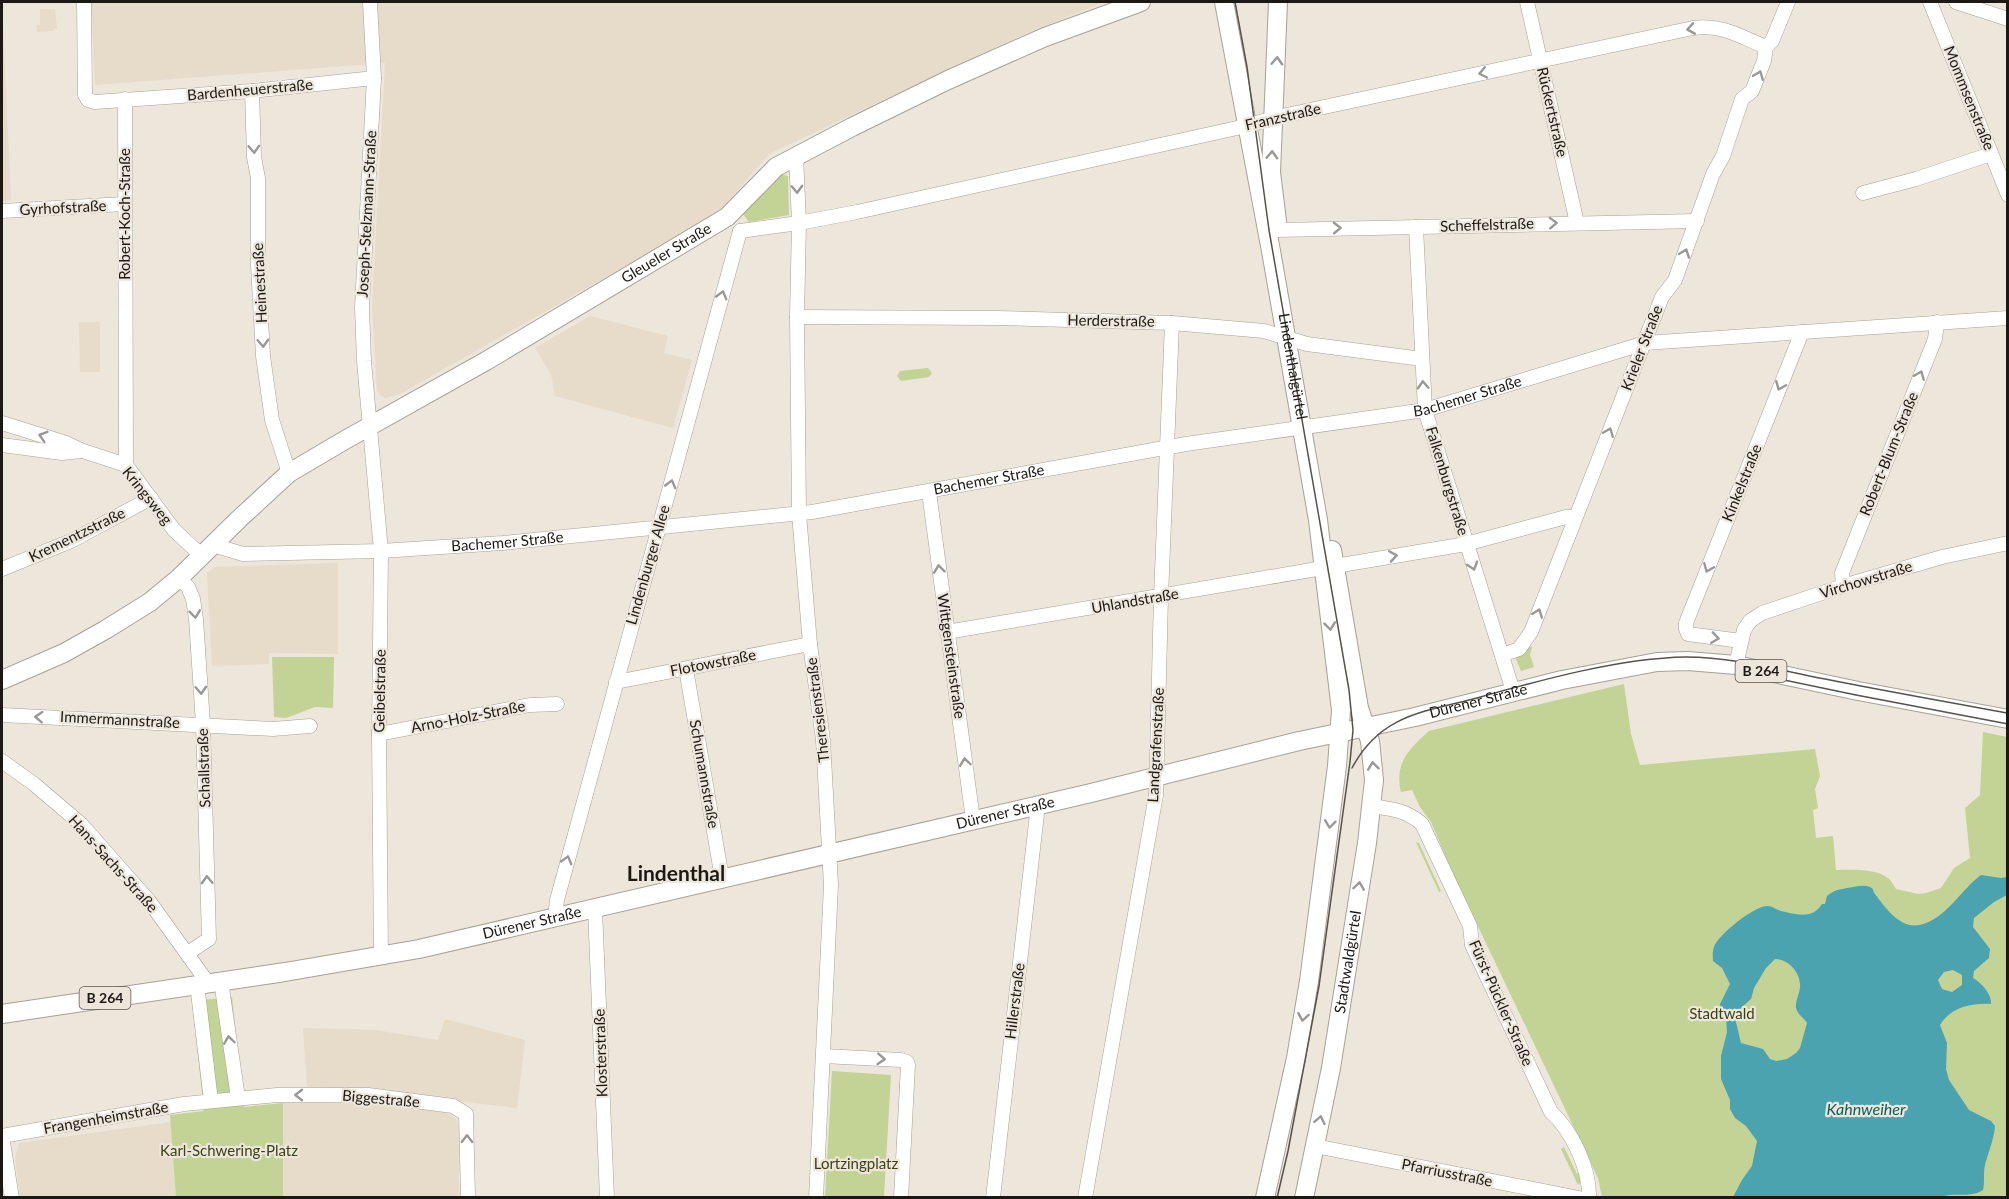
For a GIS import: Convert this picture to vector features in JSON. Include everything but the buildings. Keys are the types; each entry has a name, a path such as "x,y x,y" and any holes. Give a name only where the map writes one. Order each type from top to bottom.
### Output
{"main road":[{"name":"Gleueler Straße","path":"207,550 289,473 492,357 727,217 776,167 796,155 948,80 1046,37 1141,2"},
{"name":"Lindenthalgürtel","path":"1224,2 1291,339 1307,428 1318,520 1365,727"},
{"name":"Lindenthalgürtel","path":"1278,2 1271,172 1291,339"},
{"path":"2,680 64,653 150,602 179,578 207,550"},
{"name":"Lindenthalgürtel","path":"1329,567 1341,702 1341,733"},
{"name":"Dürener Straße","path":"2,1014 419,949 1226,759 1415,717 1513,691 1657,662 1688,661 1736,665 2007,719"},
{"name":"Stadtwaldgürtel","path":"1304,1197 1335,1046 1371,806 1374,774 1370,741 1365,727"},
{"path":"1265,1197 1296,1058 1309,981 1341,733"}],"street":[{"path":"84,2 85,95 88,100 95,102 125,99"},
{"name":"Joseph-Stelzmann-Straße","path":"370,2 374,78 362,307 363,361 370,426"},
{"name":"Rückertstraße","path":"1527,2 1577,223"},
{"name":"Krieler Straße","path":"1502,655 1519,649 1531,632 1662,297 1675,280 1713,174 1723,156 1742,99 1752,91 1764,61 1766,47 1772,41 1788,2"},
{"name":"Mommsenstraße","path":"1930,2 2007,195"},
{"path":"1956,2 2007,20"},
{"name":"Franzstraße","path":"740,231 857,212 1274,119 1709,26 1720,28 1766,47"},
{"name":"Bardenheuerstraße","path":"125,99 252,91 374,78"},
{"name":"Heinestraße","path":"252,91 254,157 258,178 258,265 263,356 272,420 289,473"},
{"name":"Robert-Koch-Straße","path":"125,99 126,465"},
{"path":"1863,193 1916,179 1991,154"},
{"name":"Theresienstraße","path":"796,155 799,223 797,317 799,514 810,644 823,740 831,885 816,1197"},
{"name":"Gyrhofstraße","path":"2,211 124,204"},
{"path":"727,217 740,231"},
{"name":"Scheffelstraße","path":"1278,230 1696,221"},
{"name":"Falkenburgstraße","path":"1416,227 1425,410 1513,691"},
{"name":"Lindenburger Allee","path":"559,917 557,900 740,231"},
{"name":"Herderstraße","path":"797,317 998,318 1172,323 1264,331 1291,339 1422,359"},
{"name":"Bachemer Straße","path":"207,550 243,554 381,551 503,543 799,514 1186,444 1425,410 1645,343 1937,321 2007,318"},
{"name":"Robert-Blum-Straße","path":"1843,586 1842,573 1935,339 1937,321"},
{"name":"Landgrafenstraße","path":"1085,1197 1156,795 1172,323"},
{"name":"Kinkelstraße","path":"1741,641 1688,634 1686,623 1802,332"},
{"name":"Kringsweg","path":"2,423 126,465 174,530 207,550"},
{"name":"Geibelstraße","path":"370,426 381,551 381,956"},
{"name":"Kringsweg","path":"2,445 62,453 83,451"},
{"name":"Wittgensteinstraße","path":"929,492 974,820"},
{"name":"Krementzstraße","path":"2,569 71,541 151,498"},
{"name":"Uhlandstraße","path":"947,632 1466,544 1566,517 1575,518"},
{"name":"Virchowstraße","path":"1736,665 1744,630 1750,621 1762,613 1942,557 2007,543"},
{"name":"Schallstraße","path":"179,578 188,587 193,599 196,619 203,724 209,939 188,952"},
{"name":"Flotowstraße","path":"616,682 810,644"},
{"name":"Schumannstraße","path":"686,669 722,878"},
{"name":"Arno-Holz-Straße","path":"380,734 530,705 557,704"},
{"name":"Immermannstraße","path":"2,716 273,729 310,726"},
{"name":"Hans-Sachs-Straße","path":"2,761 34,784 81,824 149,901 209,982"},
{"name":"Hillerstraße","path":"993,1197 1038,805"},
{"name":"Fürst-Pückler-Straße","path":"1371,806 1398,809 1411,815 1422,824 1470,926 1472,945 1507,1020 1551,1112 1563,1123 1587,1173 1589,1197"},
{"name":"Klosterstraße","path":"595,909 607,1197"},
{"path":"209,982 238,1098"},
{"path":"209,982 211,1101"},
{"path":"823,1056 907,1062 901,1197"},
{"name":"Biggestraße","path":"211,1101 277,1095 368,1095 453,1106 466,1114 468,1197"},
{"name":"Frangenheimstraße","path":"2,1136 211,1101"},
{"path":"2,1136 12,1197"},
{"name":"Pfarriusstraße","path":"1315,1146 1579,1197"}],"shaded area":[{"path":"2,2 11,200 2,201"},
{"path":"91,2 1105,2 1039,28 959,64 769,154 717,214 400,394 386,398 381,396 377,390 372,307 385,63 95,85"},
{"path":"40,9 55,9 57,29 37,32 36,25 40,25"},
{"path":"590,316 668,336 664,353 692,360 673,428 555,396 551,374 535,348"},
{"path":"79,322 100,322 100,372 80,372"},
{"path":"338,563 338,654 269,653 269,664 212,666 207,573 215,567"},
{"path":"445,1019 525,1040 517,1108 365,1088 307,1087 303,1028 375,1030 438,1040"},
{"path":"283,1103 370,1103 444,1111 456,1119 459,1126 459,1197 283,1198"},
{"path":"171,1122 176,1197 20,1197 15,1157 19,1143"}],"green space":[{"path":"781,174 788,176 789,215 749,222 743,214"},
{"path":"928,368 932,373 929,377 901,381 897,376 900,371"},
{"path":"1528,646 1532,647 1530,655 1534,667 1521,671 1515,657"},
{"path":"272,657 334,657 333,708 315,707 286,718 274,717"},
{"name":"Stadtwald","path":"1624,684 1631,734 1640,765 1815,749 1820,776 1815,789 1818,808 1813,810 1816,838 1833,836 1836,870 1862,870 1876,873 1889,879 1896,889 1918,894 1941,888 1954,868 1970,858 1965,808 1980,795 1983,732 2007,737 2007,1197 1602,1197 1598,1178 1453,874 1431,822 1420,807 1412,790 1401,792 1399,782 1405,757 1429,731"},
{"path":"1416,842 1419,843 1441,891 1439,892"},
{"name":"Karl-Schwering-Platz","path":"232,997 244,1107 283,1103 283,1197 176,1197 170,1115 204,1111 192,1001"},
{"name":"Lortzingplatz","path":"832,1071 891,1075 884,1197 825,1197"},
{"path":"1564,1147 1577,1174 1581,1168 1582,1180 1578,1185 1561,1149"}],"water":[{"name":"Kahnweiher","path":"1981,875 2007,877 2007,895 1974,918 1973,927 1990,949 1989,958 1974,971 1973,978 1986,990 1991,1004 1962,1007 1950,1014 1940,1025 1947,1043 1946,1069 1949,1080 1969,1110 1991,1121 1995,1126 1984,1168 1983,1190 1978,1193 1937,1198 1733,1197 1752,1166 1757,1141 1746,1126 1735,1118 1721,1079 1721,1056 1727,1032 1726,1017 1720,1004 1730,984 1722,968 1713,961 1713,951 1722,935 1762,907 1770,906 1793,914 1809,914 1825,904 1827,896 1832,892 1861,886 1870,887 1896,918 1910,925 1918,925 1942,914","holes":["1775,959 1788,963 1798,975 1800,987 1796,1008 1807,1023 1800,1048 1796,1053 1787,1059 1776,1061 1770,1059 1763,1049 1741,1043 1735,1018 1741,1008 1751,999 1754,988 1766,968","1953,970 1962,975 1962,985 1952,992 1942,989 1938,980 1944,972"]}],"tram line":[{"path":"1235,2 1247,67 1269,230 1349,690 1353,730 1319,986 1277,1198"},
{"path":"1352,768 1363,750 1376,737 1390,726 1421,712 1581,671 1661,658 1686,657 1738,662 2008,713"},
{"path":"1770,677 2008,724"}],"district":[{"name":"Lindenthal","path":"676,874"}]}
